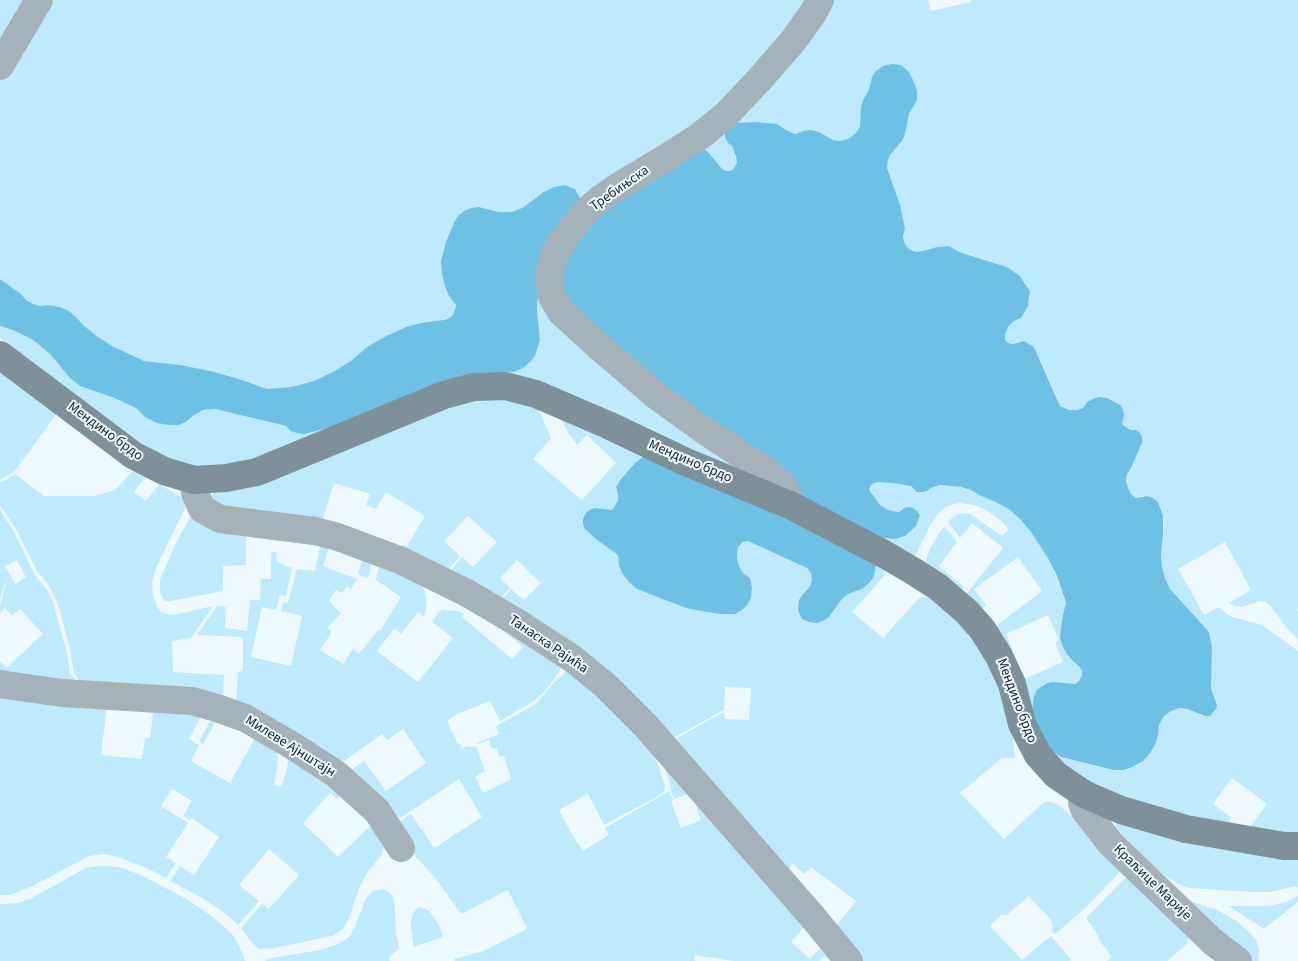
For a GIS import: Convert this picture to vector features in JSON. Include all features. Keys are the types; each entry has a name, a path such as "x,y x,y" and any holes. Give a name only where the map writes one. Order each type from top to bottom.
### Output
{"street":[{"path":"0,66 39,0"},
{"name":"Требињска","path":"792,506 783,486 770,475 658,397 596,345 562,313 552,297 550,276 554,256 568,233 584,214 599,200 619,186 700,136 726,115 793,41 820,0"},
{"name":"Мендино брдо","path":"0,355 133,455 164,471 194,480 226,478 256,472 444,395 474,387 505,386 536,394 686,462 792,506 884,554 938,588 967,612 982,629 1000,656 1012,684 1022,724 1038,755 1056,775 1084,794 1121,810 1186,829 1284,846 1298,846"},
{"name":"Танаска Рајића","path":"194,480 195,494 202,509 220,519 315,531 338,537 402,561 467,593 573,658 606,686 645,725 849,961"},
{"name":"Милеве Ајнштајн","path":"0,684 70,693 192,701 245,718 336,774 376,811 401,848"},
{"name":"Краљице Марије","path":"1084,794 1082,803 1084,809 1110,843 1213,942 1238,961"}],"shaded area":[{"path":"0,0 32,0 0,51"},
{"path":"46,0 813,0 723,110 580,206 578,193 570,186 537,197 522,208 512,212 499,212 479,207 464,211 457,217 453,225 449,296 456,305 453,315 448,319 406,327 386,336 367,347 351,361 314,381 291,387 267,389 239,379 180,365 144,361 128,355 98,337 77,318 60,307 36,305 27,301 21,294 0,279 0,73"},
{"path":"827,0 928,0 931,11 971,2 971,0 1298,0 1298,639 1266,602 1260,601 1242,607 1229,603 1251,590 1225,542 1178,569 1204,615 1219,607 1228,615 1262,625 1298,651 1298,834 1250,827 1267,804 1232,778 1213,804 1231,817 1228,823 1152,808 1096,788 1061,764 1052,751 1061,757 1114,770 1158,735 1159,725 1164,716 1171,711 1180,708 1188,709 1200,715 1210,716 1216,709 1211,688 1212,648 1209,632 1170,589 1165,578 1161,555 1164,524 1160,507 1147,496 1136,498 1128,488 1127,474 1142,443 1131,430 1122,424 1124,416 1087,402 1083,408 1077,410 1070,410 1060,406 1034,347 1019,342 1008,343 1005,340 1008,327 1014,321 1021,318 1028,306 1030,298 1026,283 1007,267 959,252 949,246 918,252 908,248 904,242 905,229 887,168 890,155 902,141 909,114 917,100 870,83 870,90 864,98 860,127 855,135 848,139 833,140 819,132 803,131 795,134 777,124 736,123 728,143 732,146 736,156 737,163 733,170 723,170 704,149"},
{"path":"901,65 909,72 917,91 917,100 909,114 905,134 902,141 890,155 887,168 900,205 905,229 904,242 908,248 918,252 949,246 959,252 1007,267 1020,276 1030,291 1028,306 1021,318 1014,321 1008,327 1005,340 1013,344 1024,341 1034,347 1060,406 1069,410 1077,410 1083,408 1087,402 1093,399 1099,397 1107,398 1120,405 1123,410 1122,423 1124,426 1140,433 1142,443 1127,474 1128,488 1136,498 1147,496 1158,502 1163,516 1161,555 1165,578 1170,589 1209,632 1212,648 1211,688 1217,706 1216,709 1210,716 1205,716 1188,709 1180,708 1171,711 1164,716 1159,725 1155,745 1150,753 1143,761 1124,770 1114,770 1061,757 1052,751 1036,728 1032,710 1037,690 1047,683 1053,682 1075,684 1082,676 1082,671 1067,654 1060,638 1066,602 1057,576 1031,532 1010,510 971,490 961,487 940,485 927,491 917,492 911,486 877,482 872,484 869,489 879,504 886,509 899,512 908,507 913,508 920,515 916,526 905,536 895,539 873,534 796,494 631,365 560,292 560,270 595,216 704,149 723,170 733,170 737,163 736,156 732,146 725,137 725,131 736,123 777,124 795,134 811,130 833,140 848,139 860,127 861,107 869,90 872,77 883,66"},
{"path":"565,185 575,189 581,199 538,294 537,309 540,340 535,356 530,362 514,372 505,373 329,428 304,434 297,433 290,431 286,426 215,409 203,410 186,422 178,425 157,423 145,417 136,408 80,386 70,378 50,354 33,340 0,326 0,279 21,294 27,301 36,305 60,307 69,311 98,337 144,361 210,371 267,389 291,387 314,381 333,372 351,361 367,347 406,327 448,319 453,315 456,305 449,296 445,286 441,261 453,225 457,217 464,211 479,207 499,212 512,212 522,208 544,192 554,187"},
{"path":"538,294 748,473 505,373 515,372 523,368 535,356 540,340 537,309"},
{"path":"0,326 33,340 50,354 70,378 80,386 112,397 136,408 145,417 169,425 186,422 203,410 215,409 286,426 290,431 304,434 329,428 253,461 203,468 182,464 165,457 131,436 0,338"},
{"path":"0,369 58,412 18,467 0,480"},
{"path":"495,398 520,402 538,408 551,438 533,459 582,500 616,463 587,435 577,445 561,419 644,456 635,463 616,487 618,501 612,510 594,508 585,514 583,519 585,529 618,555 619,565 637,589 686,608 706,612 720,614 747,605 751,598 750,578 743,573 737,558 738,547 743,542 748,541 807,568 811,573 812,579 808,589 803,594 834,611 848,594 862,589 876,564 882,568 885,572 884,576 852,612 883,638 919,598 932,599 955,616 984,655 998,684 1012,733 1015,758 1002,758 960,793 1004,839 1042,804 1048,801 1054,803 1060,806 1086,830 1121,868 1119,873 1082,911 1055,934 1051,930 1053,928 1051,920 1029,896 1007,915 1001,915 990,926 1022,960 1051,936 1071,959 1070,961 856,961 836,926 856,901 811,867 804,874 793,863 784,875 668,743 724,712 725,719 749,720 751,688 725,687 724,710 666,742 497,605 511,589 524,600 541,583 517,560 500,578 510,588 495,604 445,577 462,557 473,567 497,542 468,516 444,541 460,556 443,576 399,553 403,544 407,546 425,516 386,492 376,509 366,505 370,494 334,483 321,525 237,517 209,497 214,493 250,488 270,481 447,408"},
{"path":"644,456 789,518 876,564 873,578 862,589 848,594 842,599 829,617 816,623 809,622 802,619 798,607 799,600 811,584 811,573 807,568 748,541 743,542 738,547 737,558 743,573 750,578 751,598 742,610 735,614 720,614 686,608 637,589 622,573 618,555 585,529 583,519 589,510 594,508 612,510 618,501 616,487 635,463"},
{"path":"134,470 146,476 134,492 146,501 159,484 183,498 187,504 157,566 152,582 153,595 161,612 171,615 213,606 191,638 172,641 173,672 224,675 223,701 79,681 74,674 70,648 54,595 37,571 16,529 0,505 0,483 14,475 44,496 94,496 115,490"},
{"path":"877,482 911,486 913,489 927,491 940,485 961,487 996,502 1010,510 1021,520 1049,560 1062,589 1066,602 1060,638 1073,661 1082,671 1079,681 1069,684 1032,710 1024,679 1063,662 1055,642 1059,640 1048,615 1006,634 1011,650 996,626 1042,591 1018,557 974,589 986,605 982,609 967,593 1003,548 972,523 960,538 948,522 959,514 966,513 972,515 1002,536 1008,530 999,519 986,510 974,505 960,503 945,507 931,524 914,557 873,534 916,526 920,515 903,509 899,512 892,511 879,504 869,489 872,484"},
{"path":"0,510 14,532 35,575 47,590 54,604 66,649 70,673 79,684 0,676 0,661 6,668 43,634 20,609 12,616 5,608 0,613 0,605 8,577 0,599","holes":["17,560 26,577 15,584 5,566"]},
{"path":"193,512 246,530 246,565 223,566 223,591 166,601 160,593 160,580 176,543"},
{"path":"944,526 957,542 939,566 964,587 962,589 927,564 926,560 931,547"},
{"path":"307,537 352,548 372,557 369,576 366,578 358,574 364,554 331,543 323,566 357,579 351,589 347,586 342,593 336,590 329,601 341,613 327,628 332,632 320,650 343,664 353,649 359,654 378,630 380,631 401,597 376,580 380,560 406,572 416,579 425,591 427,604 424,617 418,612 401,634 394,629 377,651 418,682 453,638 432,622 439,612 443,610 458,611 464,614 462,617 512,659 523,647 472,605 470,607 439,594 437,589 439,586 477,604 528,634 564,659 555,678 545,691 534,701 500,721 490,701 455,715 447,721 458,744 460,743 462,748 476,746 485,771 475,777 483,793 511,779 504,756 499,757 497,748 492,749 489,740 477,743 499,734 496,726 536,704 569,666 579,667 617,702 649,740 665,785 662,794 604,825 588,794 559,810 583,851 609,835 605,828 669,791 681,828 701,820 691,793 674,799 664,764 664,755 704,798 821,936 807,923 791,942 810,959 826,942 842,961 830,961 824,956 819,961 733,961 695,955 695,961 455,961 454,959 483,951 527,929 508,890 461,914 436,879 407,847 396,829 397,823 411,814 434,848 482,817 459,779 394,822 345,774 364,761 386,791 426,763 403,729 387,740 382,734 336,767 296,739 236,702 238,672 243,671 243,637 197,635 217,606 226,607 225,628 247,631 250,600 260,600 261,579 271,579 271,553 276,551 277,562 292,568 286,596 280,595 276,610 262,607 251,657 291,666 302,616 281,611 283,602 288,603 297,569 315,571 321,542 301,538"},
{"path":"0,691 107,704 101,755 142,759 145,738 150,738 154,705 192,708 203,712 189,739 199,745 191,761 230,783 256,736 219,716 203,744 199,742 213,716 218,714 245,724 264,734 273,743 278,756 274,785 281,787 287,769 289,750 315,767 345,791 337,799 330,793 303,823 338,857 375,821 383,837 384,846 382,854 367,873 360,886 349,918 343,929 332,936 274,948 259,949 252,943 241,928 262,904 269,909 299,875 269,849 239,885 259,901 238,925 229,916 199,896 170,881 180,866 194,875 219,837 192,818 190,820 183,816 192,801 172,789 161,806 188,823 166,857 176,863 166,878 147,868 104,854 89,856 33,886 10,895 0,895"},
{"path":"1116,821 1298,858 1298,888 1296,886 1270,892 1252,892 1189,888 1167,877 1138,854 1115,831"},
{"path":"98,866 123,868 143,876 190,901 214,918 233,935 245,961 0,961 0,904 18,903 30,899 86,868"},
{"path":"1129,877 1186,930 1188,938 1186,945 1167,961 1107,961 1112,957 1086,918 1124,879"},
{"path":"382,889 389,892 393,897 395,907 396,933 399,948 389,958 390,961 265,961 267,959 320,950 340,943 349,937 355,927 366,898 373,891"},
{"path":"1298,896 1298,902 1264,929 1229,906 1269,906 1286,902"},
{"path":"1192,902 1217,910 1237,921 1257,941 1259,950 1258,961 1250,961 1188,904"},
{"path":"419,907 430,912 439,925 443,937 414,947 411,928 412,916"}]}
